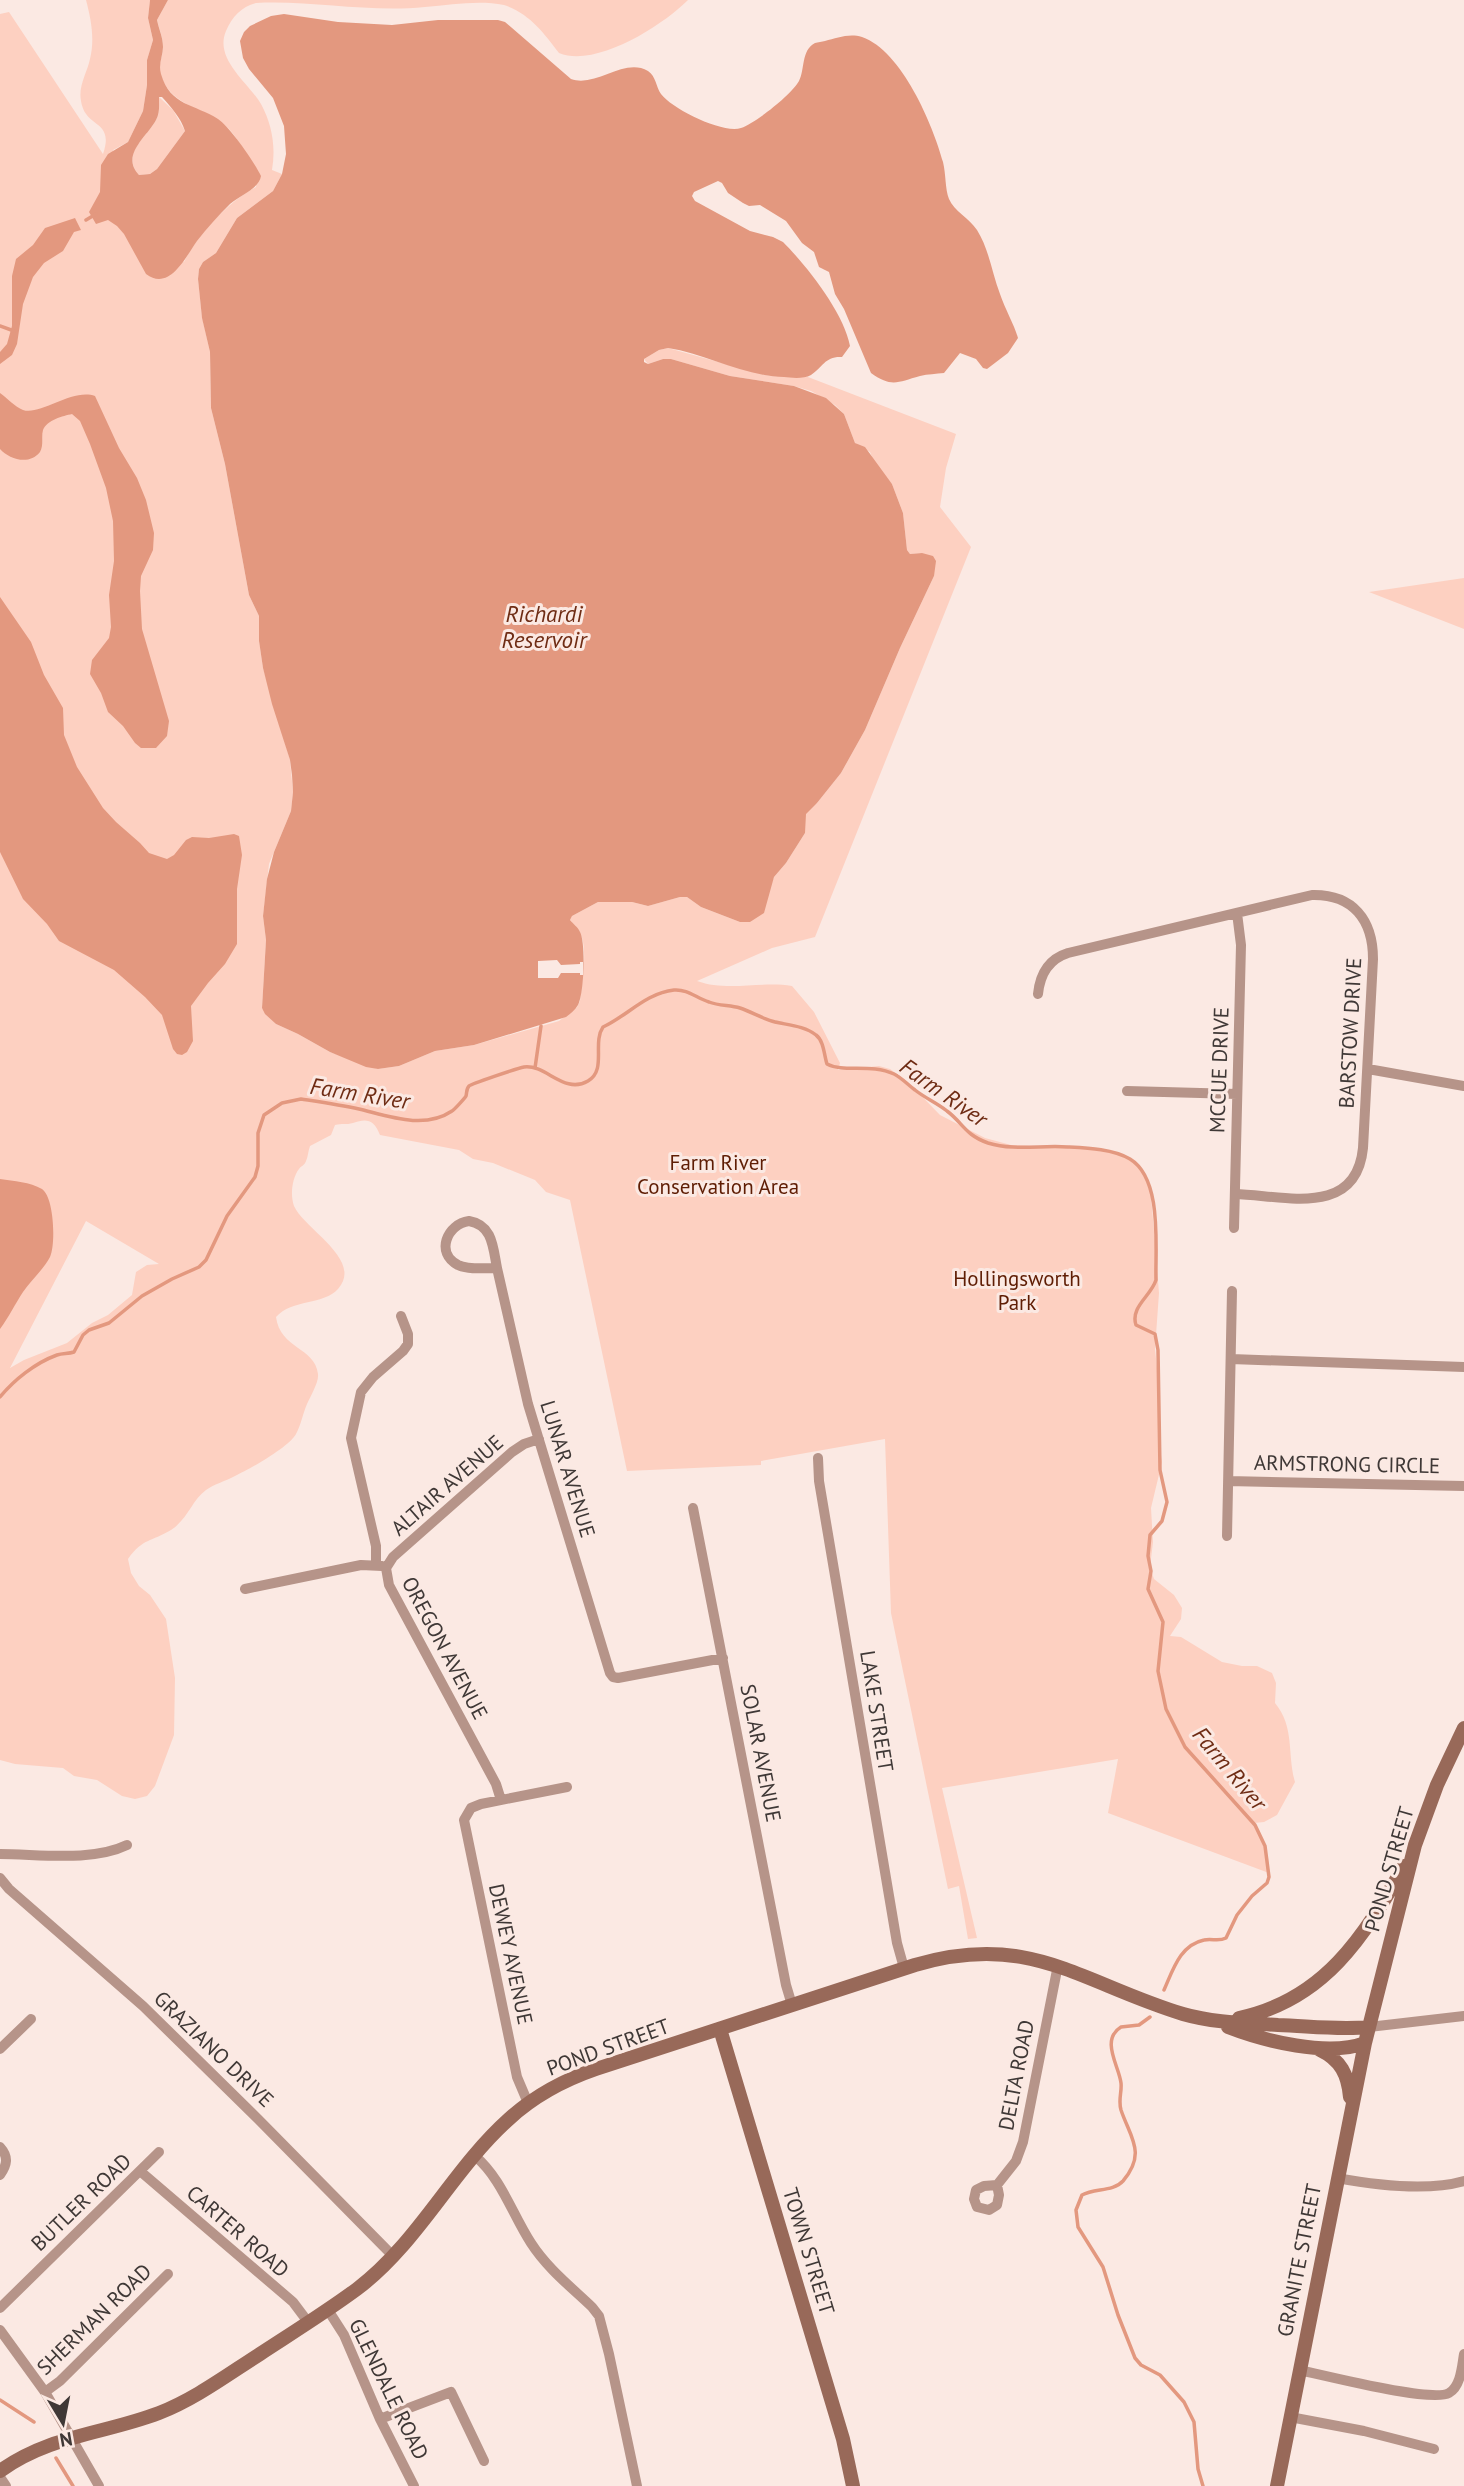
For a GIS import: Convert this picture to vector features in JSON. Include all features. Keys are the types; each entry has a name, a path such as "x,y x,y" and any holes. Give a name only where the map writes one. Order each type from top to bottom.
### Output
{"main road":[{"name":"POND STREET","path":"0,2471 35,2450 71,2436 146,2417 178,2404 328,2310 394,2257 503,2125 528,2103 555,2087 585,2073 904,1968 937,1959 982,1954 1022,1956 1058,1965 1165,2008 1214,2021 1255,2036 1309,2046 1339,2048 1365,2043 1415,1845 1437,1784 1464,1727"},
{"path":"1214,2021 1248,2016 1275,2007 1297,1997 1316,1983 1356,1939 1388,1894 1415,1845"},
{"name":"POND STREET","path":"1214,2021 1369,2027"},
{"name":"TOWN STREET","path":"720,2029 843,2439 853,2486"},
{"name":"GRANITE STREET","path":"1277,2486 1365,2043"},
{"path":"1309,2046 1330,2055 1342,2066 1349,2088 1350,2114"}],"street":[{"name":"BARSTOW DRIVE","path":"1038,994 1046,968 1062,955 1302,897 1321,895 1344,902 1362,915 1371,936 1373,951 1368,1069 1359,1170 1351,1180 1333,1193 1313,1200 1235,1194"},
{"name":"MCCUE DRIVE","path":"1234,1228 1241,938 1237,913"},
{"path":"1368,1069 1464,1086"},
{"path":"1127,1091 1237,1094"},
{"name":"LUNAR AVENUE","path":"497,1268 466,1267 452,1261 446,1242 452,1228 469,1221 483,1226 491,1236 525,1394 613,1677 723,1658"},
{"name":"ARMSTRONG CIRCLE","path":"1227,1536 1232,1291"},
{"path":"381,1566 352,1446 357,1402 365,1385 408,1344 408,1335 401,1316"},
{"path":"1231,1359 1464,1367"},
{"name":"ALTAIR AVENUE","path":"381,1566 512,1452 524,1444 539,1440"},
{"name":"LAKE STREET","path":"818,1458 819,1481 897,1943 904,1968"},
{"name":"ARMSTRONG CIRCLE","path":"1228,1481 1464,1486"},
{"name":"SOLAR AVENUE","path":"694,1508 792,2005"},
{"name":"OREGON AVENUE","path":"245,1589 361,1565 381,1566 496,1784 501,1800"},
{"path":"501,1800 567,1787"},
{"name":"DEWEY AVENUE","path":"501,1800 481,1804 468,1812 464,1820 517,2077 528,2103"},
{"path":"0,1854 96,1854 112,1852 127,1845"},
{"name":"GRAZIANO DRIVE","path":"0,1878 9,1889 143,2006 394,2257"},
{"name":"DELTA ROAD","path":"997,2185 1016,2161 1023,2142 1058,1965"},
{"path":"1369,2027 1464,2016"},
{"path":"0,2049 31,2019"},
{"path":"0,2147 7,2161 0,2175"},
{"name":"BUTLER ROAD","path":"0,2308 159,2152"},
{"path":"475,2156 494,2176 541,2257 599,2316 636,2486"},
{"name":"CARTER ROAD","path":"141,2171 293,2302 309,2322"},
{"path":"1337,2178 1385,2185 1445,2185 1464,2181"},
{"name":"SHERMAN ROAD","path":"45,2392 60,2381 169,2274"},
{"name":"GLENDALE ROAD","path":"328,2310 344,2335 380,2419 414,2486"},
{"path":"0,2330 45,2392 99,2486"},
{"path":"1299,2370 1400,2391 1441,2396 1457,2385 1464,2354"},
{"path":"380,2419 451,2392 484,2461"},
{"path":"1290,2417 1364,2431 1434,2449"},
{"path":"0,2477 6,2486"}],"green space":[{"path":"86,0 150,0 148,18 153,40 147,60 143,111 128,142 113,150 184,262 215,220 235,201 256,187 257,169 229,129 180,100 165,85 160,73 163,43 157,20 168,0 688,0 646,32 609,50 591,55 559,53 528,18 504,5 494,4 383,8 256,3 238,13 226,31 224,41 228,61 265,112 273,144 272,170 282,174 273,191 237,218 216,253 203,262 198,279 202,317 210,352 211,408 225,464 249,595 259,616 263,668 290,760 293,792 291,811 269,864 263,916 266,940 262,1008 276,1024 330,1052 378,1069 399,1066 435,1051 474,1045 559,1021 577,1007 582,986 583,944 570,920 572,916 598,902 632,902 648,906 687,897 701,907 740,922 750,922 774,877 805,833 805,814 841,773 865,730 934,576 922,553 910,554 907,550 903,513 892,484 874,462 870,452 855,443 844,414 835,405 811,391 730,376 671,359 648,364 644,359 668,348 769,376 808,377 956,434 946,468 940,507 971,547 815,937 772,948 697,981 720,986 792,986 814,1012 840,1063 838,1070 879,1066 890,1069 908,1082 940,1115 985,1138 1011,1145 1117,1152 1133,1161 1146,1177 1151,1195 1159,1293 1155,1349 1160,1397 1158,1437 1162,1462 1151,1508 1153,1542 1150,1567 1154,1579 1174,1595 1182,1608 1181,1619 1170,1636 1181,1637 1222,1662 1257,1666 1272,1673 1276,1683 1275,1703 1288,1731 1295,1782 1277,1815 1264,1822 1254,1823 1268,1857 1269,1873 1108,1813 1118,1759 942,1788 977,1938 968,1939 959,1886 948,1889 891,1613 885,1439 761,1461 761,1465 627,1471 570,1200 546,1192 535,1180 493,1163 473,1159 459,1150 380,1135 373,1123 366,1121 335,1125 331,1135 310,1146 305,1162 293,1182 294,1206 330,1245 344,1267 344,1278 332,1294 290,1307 276,1317 284,1336 311,1358 318,1374 296,1434 286,1445 268,1457 206,1490 177,1526 143,1544 128,1559 131,1573 139,1586 150,1595 166,1619 175,1678 174,1735 155,1786 147,1796 135,1799 122,1796 97,1780 74,1776 63,1768 0,1760 0,14 9,12 103,154 105,135 84,110 80,95 92,44","holes":["86,1221 159,1264 147,1265 136,1272 132,1295 108,1315 92,1323 67,1343 10,1368"]},
{"path":"159,97 173,110 185,131 157,169 150,174 139,175 132,160 137,146 157,117"},
{"path":"1464,578 1464,629 1369,592"}],"water":[{"path":"150,0 168,0 157,20 163,43 160,70 165,85 184,103 223,123 261,176 253,188 230,204 213,222 176,270 163,279 146,274 117,226 108,220 96,224 89,212 100,192 101,165 108,154 128,142 143,111 147,60 153,40 148,18","holes":["159,97 162,97 185,131 157,169 150,174 139,175 132,160 134,153 156,120"]},
{"name":"Richardi Reservoir","path":"284,14 338,22 392,25 438,20 498,20 505,22 571,79 590,80 620,70 639,68 651,73 661,94 676,106 698,119 733,129 756,120 789,93 799,81 807,50 815,43 848,36 862,37 877,45 890,57 903,73 924,110 944,167 949,199 981,237 1018,338 1008,353 987,369 976,359 960,353 944,373 923,375 900,382 884,381 871,373 835,294 829,272 819,267 814,252 802,243 786,221 760,205 749,206 743,203 728,193 718,181 694,192 692,196 695,201 750,231 783,242 803,264 832,305 850,346 842,357 828,360 811,375 801,378 754,373 668,348 659,350 644,359 644,362 648,364 671,359 730,376 794,386 826,398 844,414 855,443 865,447 892,484 903,513 907,550 910,554 933,556 936,561 934,576 865,730 841,773 806,814 805,833 774,877 764,913 750,922 740,922 701,907 687,897 648,906 632,902 598,902 572,916 570,920 582,938 583,968 578,1005 566,1017 474,1045 435,1051 399,1066 378,1069 366,1067 330,1052 276,1024 262,1008 266,940 263,916 267,879 274,852 291,811 292,775 263,668 259,616 249,595 225,464 211,408 210,352 202,318 198,279 203,262 216,253 237,218 273,191 282,174 286,154 284,126 273,98 243,58 240,41 250,26 271,16"},
{"path":"75,218 81,230 74,232 63,251 44,263 33,277 23,304 17,344 12,355 0,364 0,352 7,344 12,326 12,276 16,259 33,245 45,228"},
{"path":"0,393 20,409 30,411 67,398 95,396 119,448 137,478 146,500 154,533 153,550 141,576 142,629 169,721 167,736 156,748 141,748 135,743 123,726 108,712 90,674 92,660 109,638 111,627 109,595 114,561 113,521 106,488 80,421 72,414 52,421 43,430 40,452 30,459 19,460 0,449"},
{"path":"0,597 31,642 44,675 63,708 64,735 77,767 103,808 116,822 149,853 167,859 192,837 209,838 234,834 239,836 242,855 237,889 237,944 225,964 191,1006 193,1041 182,1055 173,1049 162,1015 145,997 114,970 59,941 23,899 0,852"},
{"path":"0,1179 27,1183 42,1189 49,1201 53,1232 50,1257 23,1292 0,1329"}],"pier":[{"path":"557,960 561,965 583,962 583,975 561,973 558,978 538,978 538,961"}],"waterway":[{"path":"86,220 96,214"},
{"path":"0,326 14,331"},
{"name":"Farm River","path":"0,1397 33,1367 57,1355 74,1352 83,1335 89,1330 109,1323 142,1296 199,1267 206,1260 227,1216 255,1177 258,1166 258,1133 264,1115 282,1103 301,1099 418,1121 441,1117 452,1111 466,1096 469,1086 524,1067 540,1070 563,1082 579,1084 588,1081 597,1070 600,1033 603,1027 664,992 684,991 713,1003 740,1008 771,1021 807,1030 821,1041 827,1064 841,1068 876,1069 894,1074 947,1111 969,1133 988,1143 1008,1147 1092,1149 1116,1153 1130,1159 1141,1169 1148,1182 1156,1233 1156,1280 1138,1307 1135,1319 1136,1325 1155,1334 1158,1350 1160,1470 1167,1502 1162,1521 1150,1535 1148,1556 1151,1571 1148,1589 1163,1622 1158,1671 1166,1709 1185,1747 1255,1825 1265,1846 1269,1877 1267,1883 1237,1915 1226,1938 1196,1943 1183,1953 1164,1990"},
{"path":"535,1068 541,1026"},
{"name":"Farm River","path":"1150,2017 1139,2025 1121,2027 1115,2032 1111,2046 1121,2083 1120,2106 1134,2145 1134,2162 1119,2184 1082,2195 1076,2210 1078,2227 1103,2267 1135,2358 1141,2365 1160,2375 1184,2402 1194,2422 1198,2469 1203,2486"},
{"path":"0,2400 34,2422"},
{"path":"56,2458 73,2486"}],"park label":[{"name":"Farm River Conservation Area","path":"718,1174"},
{"name":"Hollingsworth Park","path":"1017,1290"}]}
